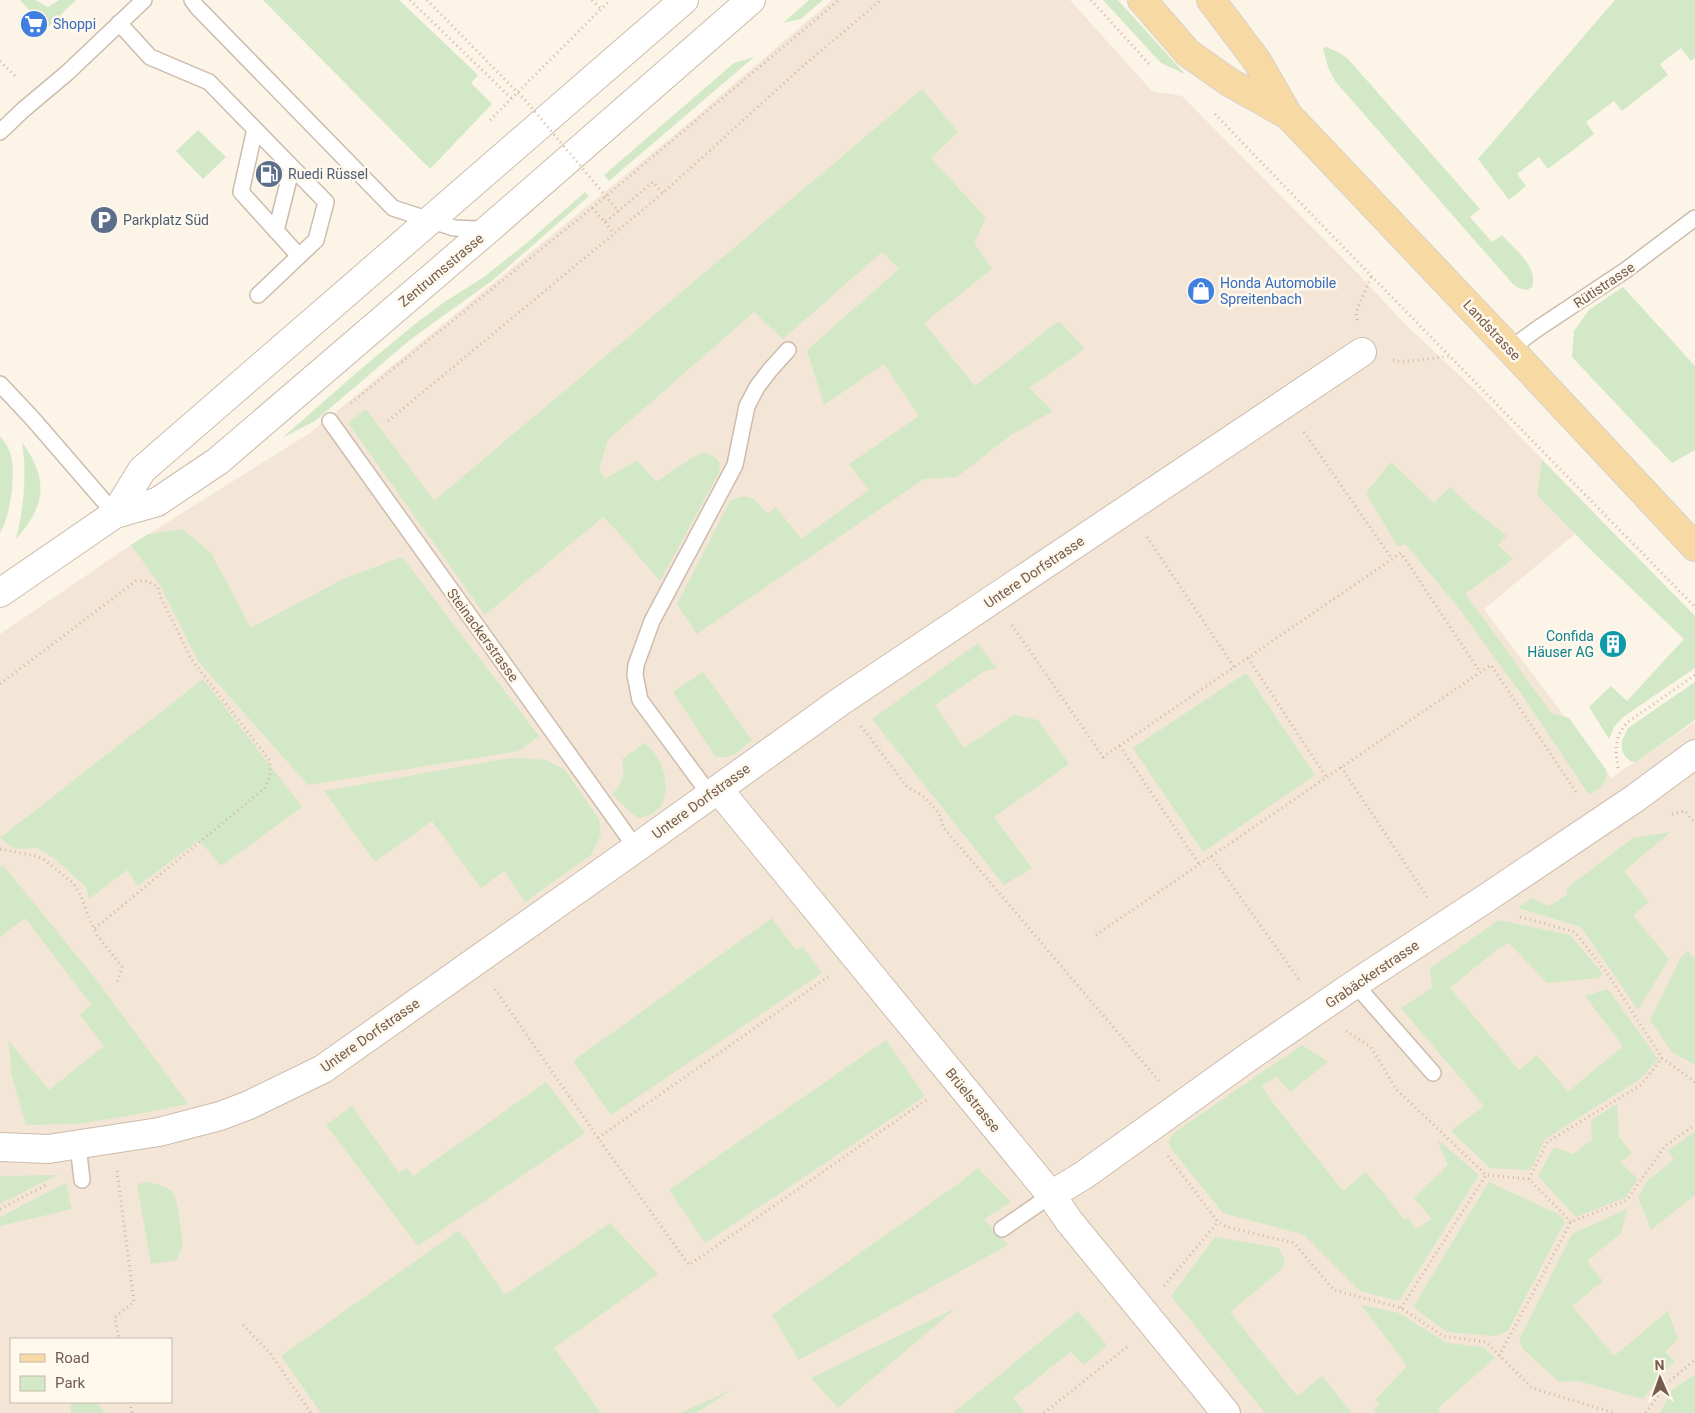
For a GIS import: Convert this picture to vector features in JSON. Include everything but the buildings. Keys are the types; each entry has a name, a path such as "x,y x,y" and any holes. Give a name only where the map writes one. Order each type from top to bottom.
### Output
{"main road":[{"name":"Landstrasse","path":"1142,0 1188,53 1229,82 1288,115"},
{"name":"Landstrasse","path":"1212,0 1257,61 1288,115 1695,547"}],"street":[{"name":"Zentrumsstrasse","path":"115,514 142,470 684,0"},
{"name":"Zentrumsstrasse","path":"0,593 115,514 157,502 218,461 492,226 751,0"},
{"name":"Untere Dorfstrasse","path":"0,1147 48,1149 80,1164 159,1132 220,1116 248,1105 323,1069 834,706 1362,352"},
{"name":"Grabäckerstrasse","path":"1051,1195 1084,1175 1250,1056 1355,984 1485,900 1634,799 1695,754"},
{"name":"Brüelstrasse","path":"714,792 1051,1195 1069,1221 1226,1413"}],"lane":[{"path":"0,132 67,73 144,0"},
{"path":"192,0 393,208 465,229 492,226"},
{"path":"119,22 150,57 209,82 326,202 316,240 258,295"},
{"path":"255,129 240,192 300,256"},
{"path":"276,231 292,167"},
{"name":"Rütistrasse","path":"1510,349 1626,270 1695,218"},
{"path":"714,792 640,700 635,675 636,665 652,621 735,465 747,406 757,387 788,350"},
{"path":"0,384 115,514"},
{"name":"Steinackerstrasse","path":"330,421 636,848"},
{"path":"1355,984 1434,1073"},
{"path":"1002,1229 1051,1195"}],"path":[{"path":"410,0 512,99"},
{"path":"427,0 526,101 618,212"},
{"path":"592,0 601,9"},
{"path":"487,124 610,0"},
{"path":"330,421 592,208 839,0"},
{"path":"388,422 663,193 803,66 881,0"},
{"path":"1090,0 1151,66 1158,70"},
{"path":"1215,114 1371,277 1451,356 1695,607"},
{"path":"605,222 653,182 663,193"},
{"path":"592,208 614,234"},
{"path":"1371,277 1356,312 1362,352 1402,362 1451,356"},
{"path":"1301,428 1392,559"},
{"path":"1144,533 1234,667"},
{"path":"1011,623 1103,757 1401,553 1480,672"},
{"path":"0,684 136,581 144,580 158,586 160,596 192,660 270,761 270,777 265,788 94,928"},
{"path":"1248,658 1326,778"},
{"path":"1096,935 1491,665 1580,798"},
{"path":"1620,774 1616,755 1617,738 1621,729 1628,722 1695,675"},
{"path":"860,725 907,787 922,795 939,813 943,827 1161,1084"},
{"path":"1120,746 1199,864"},
{"path":"1341,767 1430,901"},
{"path":"0,849 36,856 45,860 73,883 81,896 88,918 122,967 117,982"},
{"path":"1211,856 1303,986"},
{"path":"1512,914 1575,932 1609,976 1662,1058 1695,1082"},
{"path":"598,1138 832,974"},
{"path":"495,989 598,1138 689,1264 931,1098"},
{"path":"1339,1027 1371,1047 1396,1089 1486,1175 1529,1179 1571,1222"},
{"path":"1529,1179 1547,1142 1641,1085 1662,1058"},
{"path":"1499,1356 1571,1222 1627,1200 1665,1146 1695,1125"},
{"path":"1167,1154 1218,1222 1227,1227 1294,1244 1334,1290 1401,1308 1443,1336 1486,1342 1532,1388 1614,1413"},
{"path":"116,1163 134,1302 115,1317 119,1338"},
{"path":"0,1209 80,1164"},
{"path":"1401,1308 1486,1175"},
{"path":"1160,1290 1218,1222"},
{"path":"243,1325 270,1353 311,1413"},
{"path":"1044,1413 1132,1343"},
{"path":"1646,1413 1666,1384 1695,1360"}],"shaded area":[{"path":"832,0 1070,0 1152,91 1182,96 1405,324 1476,391 1597,516 1484,609 1611,778 1695,722 1695,1413 0,1413 0,634 131,545 310,433 678,132"}],"green space":[{"path":"20,0 35,0 48,7 59,0 76,0 46,29"},
{"path":"263,0 399,0 478,75 471,83 492,104 430,169"},
{"path":"809,0 823,0 801,19 783,23"},
{"path":"1103,0 1118,0 1185,74 1161,63"},
{"path":"1615,0 1695,0 1695,58 1691,61 1681,48 1660,64 1668,75 1622,111 1614,101 1586,122 1594,134 1548,169 1539,157 1517,174 1526,186 1509,200 1478,159"},
{"path":"1326,47 1348,59 1480,209 1470,217 1492,242 1502,235 1524,259 1532,272 1532,287 1527,290 1513,284 1335,81 1328,67 1323,48"},
{"path":"754,57 609,181 604,175 734,63"},
{"path":"922,89 958,132 931,158 986,218 974,243 992,269 924,323 975,386 1059,321 1085,349 1029,388 1053,411 1011,435 957,477 924,479 697,634 677,604 730,501 743,497 752,498 768,514 776,507 801,539 869,490 849,464 919,416 884,364 824,405 807,350 899,269 882,252 783,339 754,312 608,440 599,469 605,479 637,460 656,482 704,452 715,457 720,464 719,473 660,581 603,517 485,615 348,423 366,409 434,501"},
{"path":"198,130 226,157 203,179 176,151"},
{"path":"585,192 589,196 493,280 411,339 315,421 282,438 410,328 443,303 484,277 528,242"},
{"path":"1623,287 1695,366 1695,450 1672,463 1572,357 1574,331 1589,310"},
{"path":"0,436 10,453 13,474 7,517 0,533"},
{"path":"22,442 37,468 40,492 33,515 16,539 24,491"},
{"path":"1542,460 1695,616 1695,668 1623,717 1614,727 1609,739 1589,707 1611,686 1627,701 1684,639 1593,552 1537,495"},
{"path":"1391,462 1434,503 1450,487 1473,509 1507,536 1498,545 1513,559 1465,594 1551,713 1569,718 1607,771 1602,786 1589,795 1522,695 1454,602 1405,544 1398,547 1366,493"},
{"path":"182,529 211,553 251,628 343,579 402,557 539,736 519,751 308,785 198,661 160,585 131,545 148,534"},
{"path":"978,643 997,668 985,671 935,705 964,748 1014,715 1038,720 1069,764 994,817 1032,868 1004,885 872,719"},
{"path":"703,672 752,740 731,756 715,756 673,692"},
{"path":"1246,673 1315,775 1203,852 1133,748"},
{"path":"203,679 302,807 221,866 199,840 138,886 127,870 89,899 86,887 54,858 37,848 15,849 0,838"},
{"path":"1695,682 1695,720 1636,762 1630,761 1624,755 1622,749 1622,741 1628,728"},
{"path":"645,743 657,756 661,764 666,789 663,801 658,809 645,817 639,818 612,794 619,786 622,778 622,759"},
{"path":"504,759 546,760 565,770 599,819 601,834 591,855 525,902 504,871 481,888 432,821 375,862 324,791"},
{"path":"1671,832 1624,871 1649,902 1633,915 1669,959 1638,1010 1581,927 1518,908 1531,898 1549,906 1568,894 1566,889 1633,838"},
{"path":"3,865 98,982 188,1104 76,1124 26,1125 11,1073 8,1040 49,1090 104,1046 80,1015 91,1004 25,918 0,937 0,867"},
{"path":"772,918 796,950 803,947 822,973 611,1115 573,1061"},
{"path":"1499,920 1570,935 1603,974 1598,978 1547,983 1509,943 1500,947 1450,988 1519,1070 1537,1055 1568,1092 1623,1046 1585,996 1608,989 1658,1059 1640,1079 1545,1139 1531,1170 1490,1168 1451,1131 1484,1106 1401,1008 1432,988 1430,968"},
{"path":"1688,951 1695,958 1695,1065 1672,1052 1650,1020 1681,957"},
{"path":"886,1040 925,1096 705,1243 669,1190"},
{"path":"1302,1045 1328,1062 1290,1092 1276,1076 1262,1086 1273,1103 1343,1191 1366,1172 1404,1219 1407,1217 1416,1229 1432,1219 1414,1198 1448,1165 1437,1139 1479,1175 1399,1301 1360,1291 1304,1235 1223,1213 1170,1147 1169,1140 1175,1132"},
{"path":"546,1082 585,1133 418,1246 326,1125 352,1106 399,1173 407,1168 413,1176"},
{"path":"1617,1104 1619,1137 1632,1154 1620,1162 1638,1179 1625,1198 1576,1217 1538,1176 1554,1147 1573,1154 1592,1140 1591,1120"},
{"path":"1695,1131 1695,1195 1651,1230 1638,1197 1648,1180 1674,1160 1668,1151"},
{"path":"978,1168 1011,1202 984,1219 1008,1245 799,1360 772,1315"},
{"path":"57,1175 0,1204 0,1176"},
{"path":"148,1182 166,1187 173,1192 177,1203 183,1245 177,1260 151,1264 137,1184"},
{"path":"1489,1182 1558,1214 1565,1221 1508,1331 1494,1336 1447,1332 1413,1307"},
{"path":"66,1183 72,1209 0,1226 0,1217"},
{"path":"1627,1209 1621,1233 1587,1261 1603,1281 1572,1306 1614,1356 1668,1311 1678,1339 1665,1352 1675,1361 1661,1375 1643,1399 1578,1381 1559,1382 1523,1349 1519,1340 1572,1234"},
{"path":"610,1223 658,1274 554,1348 601,1413 321,1413 281,1356 458,1231 466,1239 505,1295"},
{"path":"1215,1237 1279,1248 1285,1261 1281,1270 1230,1312 1297,1396 1322,1376 1352,1413 1265,1413 1171,1296"},
{"path":"1361,1305 1399,1313 1447,1343 1483,1347 1495,1358 1438,1408 1441,1413 1376,1413 1373,1410 1379,1405 1376,1399 1407,1366"},
{"path":"956,1308 838,1408 811,1378"},
{"path":"1078,1311 1107,1345 1084,1365 1071,1352 1013,1397 1025,1413 953,1413"},
{"path":"1695,1374 1695,1413 1660,1413 1672,1390"},
{"path":"733,1389 696,1413 680,1413"},
{"path":"71,1403 96,1403 106,1413 71,1413"}],"place":[{"name":"Shoppi","path":"34,24"},
{"name":"Ruedi Rüssel","path":"269,174"},
{"name":"Parkplatz Süd","path":"104,220"},
{"name":"Honda Automobile Spreitenbach","path":"1201,291"},
{"name":"Confida Häuser AG","path":"1613,644"}]}
